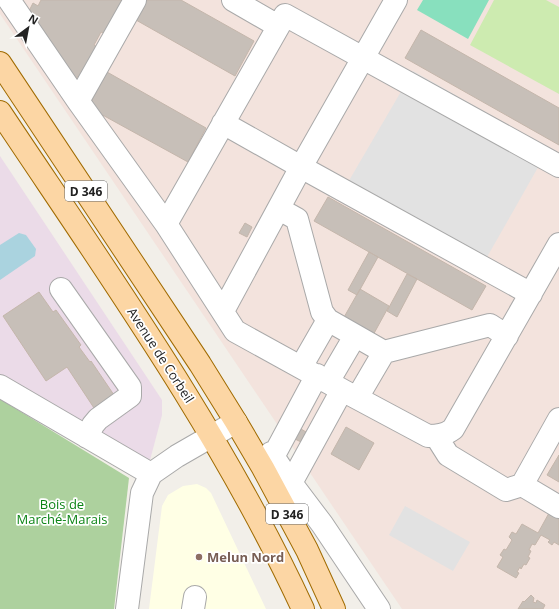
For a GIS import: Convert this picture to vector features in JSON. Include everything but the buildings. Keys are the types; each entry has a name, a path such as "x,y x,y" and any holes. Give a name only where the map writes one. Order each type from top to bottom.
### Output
{"main road":[{"name":"D 346","path":"0,63 196,358 236,422 263,468 307,550 334,609"},
{"name":"Avenue de Corbeil","path":"0,112 159,349 212,436 243,491 304,609"}],"street":[{"path":"9,0 78,101 166,224 235,330 428,436 446,434 453,429 559,244"},
{"path":"78,101 135,0"},
{"path":"223,311 301,167 396,0"},
{"path":"241,2 278,26"},
{"path":"166,224 285,15 364,57 559,166"},
{"path":"223,123 531,294"},
{"path":"279,208 297,218 322,312 328,320 384,352"},
{"path":"61,289 130,386 130,396 98,419 87,437"},
{"path":"291,483 329,382 328,320"},
{"path":"329,382 384,352 490,325 507,336"},
{"path":"355,336 329,382 272,455 322,524 379,609"},
{"path":"0,386 151,474"},
{"path":"436,436 448,456 506,490 522,485 559,419"},
{"path":"127,609 142,493 151,474 177,456 236,422"},
{"path":"522,485 559,507"}],"shaded area":[{"path":"0,0 559,0 559,609 402,609 0,14"},
{"path":"413,71 549,148 478,273 340,196"},
{"path":"0,156 162,400 162,415 145,479 0,396"},
{"name":"Melun Nord","path":"197,484 206,488 211,493 266,609 149,609 162,506 168,495 183,486"},
{"path":"405,506 470,542 453,571 389,535"}],"green space":[{"path":"423,0 489,0 468,39 417,10"},
{"path":"494,0 546,0 559,7 559,94 470,45"},
{"name":"Bois de Marché-Marais","path":"0,399 129,478 114,609 0,609"}],"water":[{"path":"19,233 26,235 36,249 35,256 0,280 0,245"}],"place":[{"name":"Melun Nord","path":"199,557"}]}
